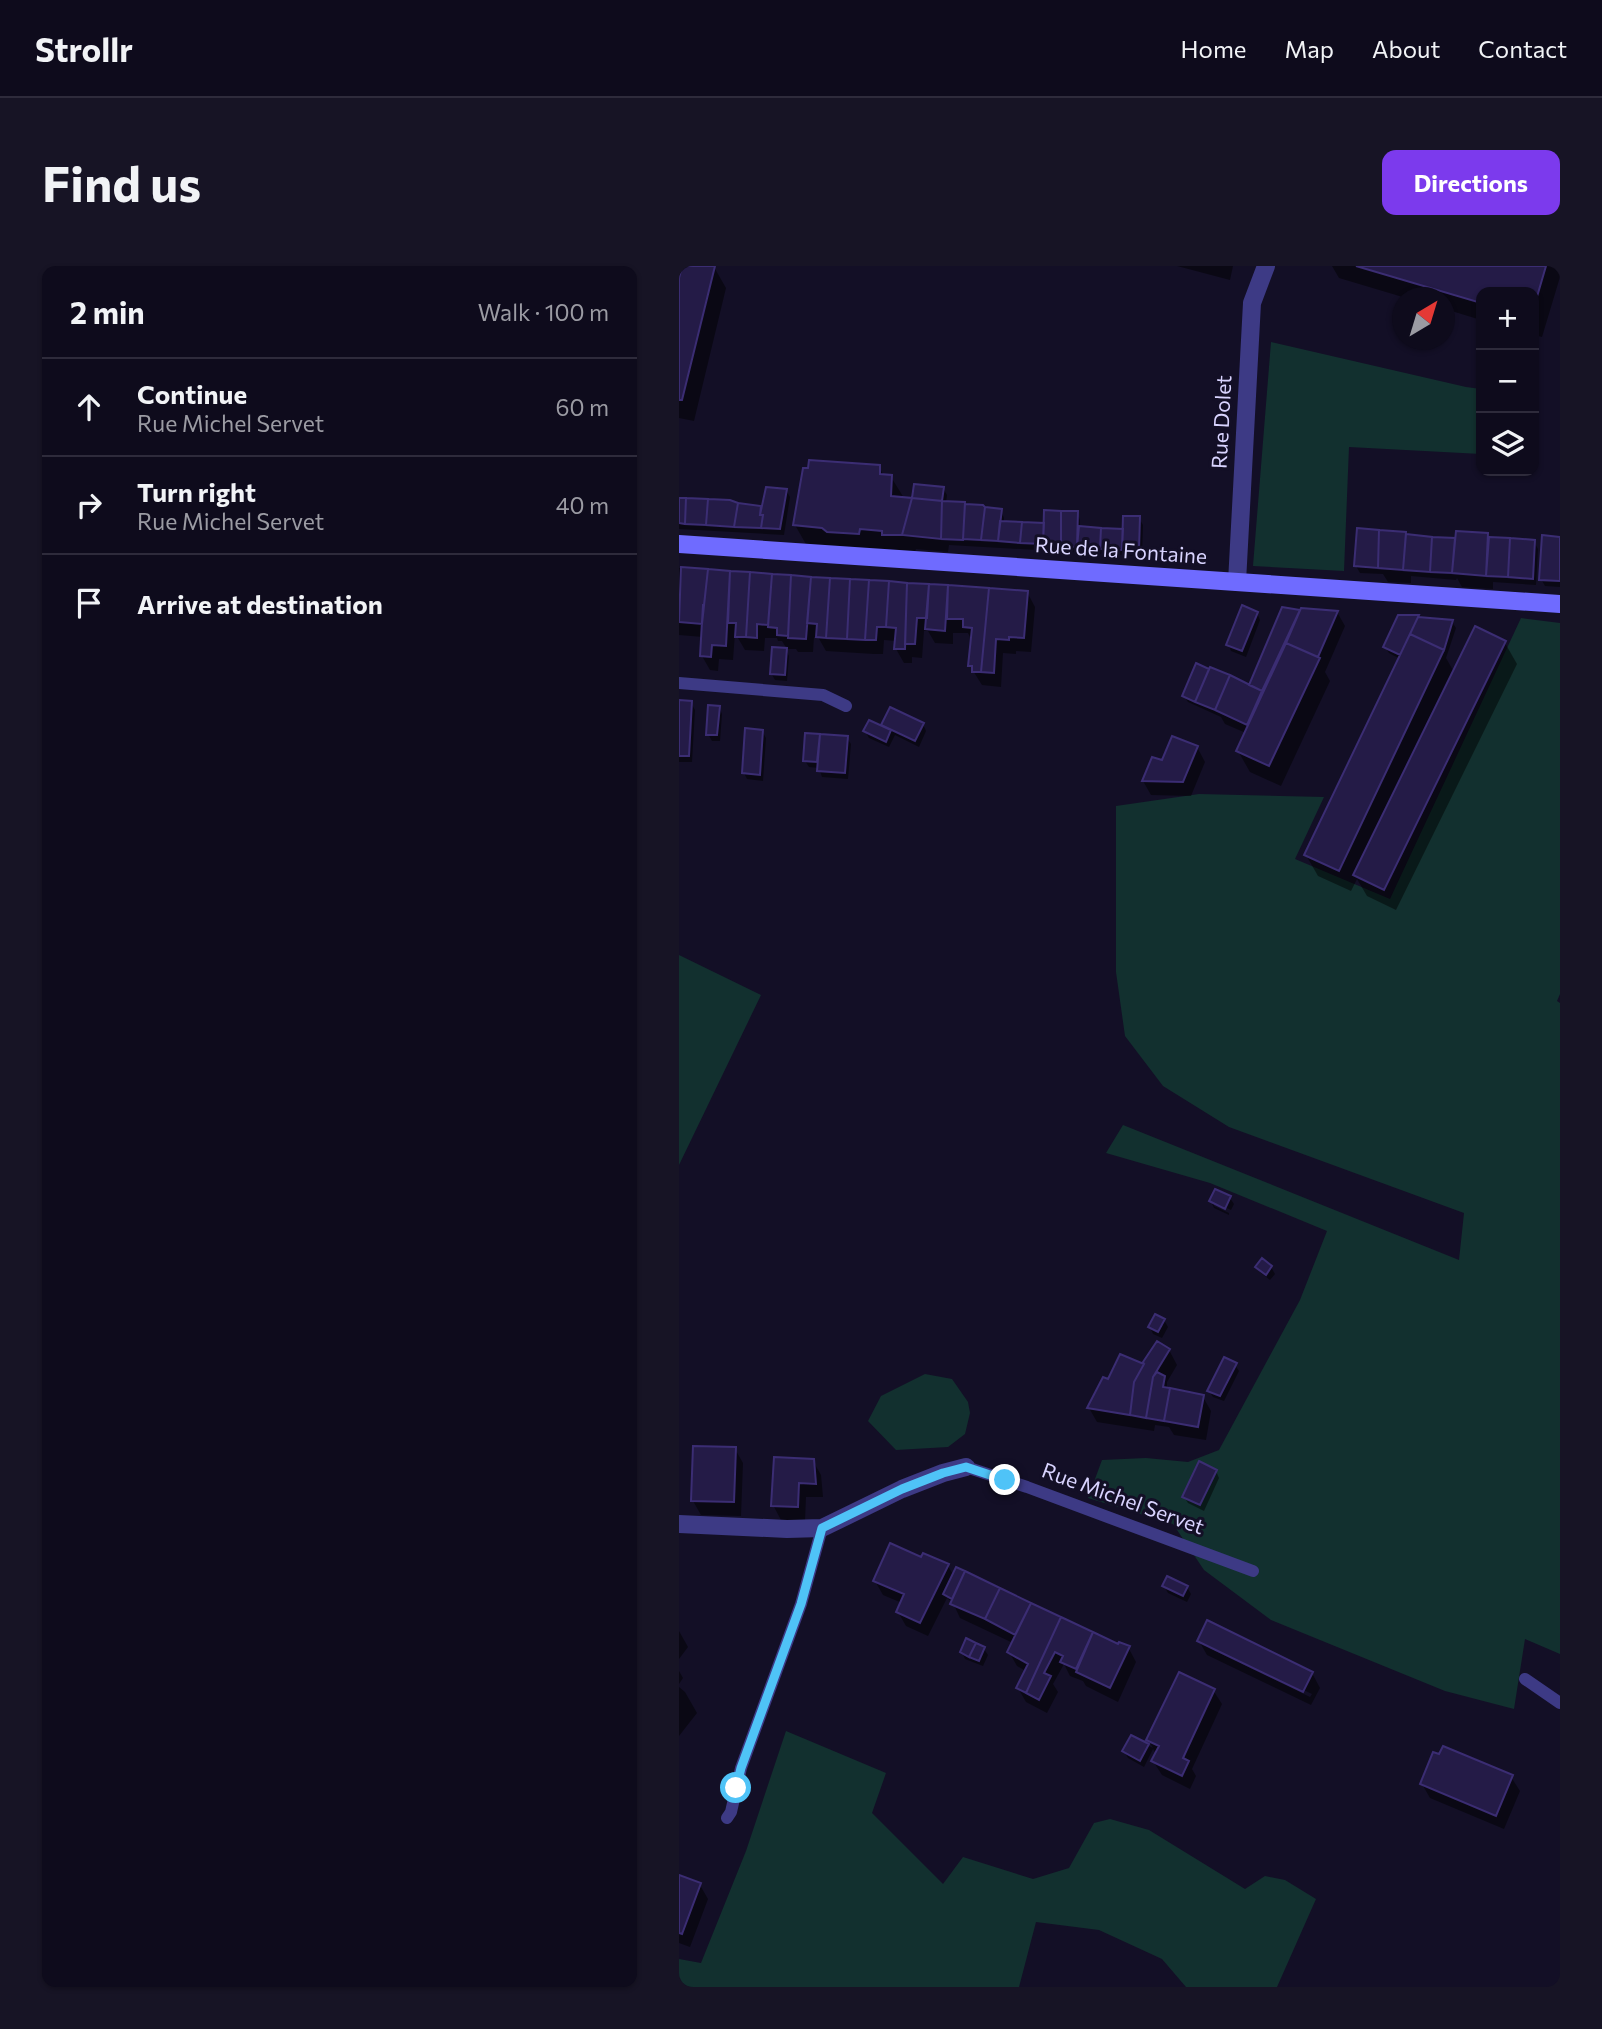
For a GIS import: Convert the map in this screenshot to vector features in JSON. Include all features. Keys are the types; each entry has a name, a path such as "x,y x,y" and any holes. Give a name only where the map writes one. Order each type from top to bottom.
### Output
{"street":[{"name":"Rue Dolet","path":"1237,582 1252,303 1266,266"},
{"name":"Rue de la Fontaine","path":"679,544 1560,604"},
{"name":"Rue Michel Servet","path":"679,1524 822,1528 902,1489 966,1467"}],"lane":[{"path":"679,683 804,692 823,695 846,706"},
{"name":"Rue Michel Servet","path":"966,1467 1253,1571"},
{"path":"727,1818 731,1812 741,1768 801,1604 822,1528"},
{"path":"1525,1679 1560,1703"}],"green space":[{"path":"1271,342 1476,388 1476,454 1349,447 1344,571 1253,566"},
{"path":"1521,618 1560,623 1560,994 1557,1001 1560,1003 1560,1654 1525,1639 1514,1709 1445,1691 1271,1620 1204,1570 1173,1524 1088,1498 1102,1460 1146,1458 1188,1462 1219,1450 1300,1300 1327,1231 1210,1183 1106,1153 1123,1125 1459,1260 1464,1213 1229,1127 1163,1086 1125,1036 1116,972 1116,806 1199,794 1324,797 1295,859 1390,899"},
{"path":"679,955 761,995 679,1165"},
{"path":"925,1374 952,1379 968,1402 970,1413 965,1434 948,1447 896,1450 868,1421 881,1396"},
{"path":"786,1731 886,1773 872,1813 943,1884 963,1857 1033,1879 1069,1868 1094,1823 1110,1819 1149,1830 1245,1889 1265,1876 1285,1880 1316,1899 1277,1987 1186,1987 1162,1959 1099,1930 1036,1922 1019,1987 679,1987 679,1959 701,1963 746,1851"}],"building":[{"path":"682,266 715,266 682,400 679,400 679,278"},
{"path":"1356,266 1546,266 1539,290 1539,287 1476,287 1476,302 1455,295 1455,287 1427,287"},
{"path":"809,460 880,465 880,474 892,475 891,496 912,498 902,535 882,535 882,531 860,529 859,534 827,532 822,528 793,525 803,468 808,468"},
{"path":"914,484 944,487 942,501 912,498"},
{"path":"766,487 787,489 780,529 761,528 763,515 760,515"},
{"path":"679,498 686,498 685,524 679,523"},
{"path":"686,498 708,499 706,525 685,524"},
{"path":"912,498 942,501 941,539 902,535"},
{"path":"708,499 738,503 734,527 706,525"},
{"path":"942,501 965,502 963,540 941,539"},
{"path":"738,503 761,506 761,528 734,527"},
{"path":"965,504 985,507 981,540 963,539"},
{"path":"985,507 1002,509 998,541 981,540"},
{"path":"1044,510 1061,511 1061,547 1043,546"},
{"path":"1061,511 1078,511 1077,547 1061,547"},
{"path":"1123,516 1140,516 1139,550 1122,550"},
{"path":"1000,521 1022,522 1020,543 998,541"},
{"path":"1022,522 1044,523 1043,544 1020,543"},
{"path":"1079,526 1101,528 1100,549 1077,547"},
{"path":"1101,528 1123,529 1122,550 1100,549"},
{"path":"1357,528 1379,530 1378,568 1354,566"},
{"path":"1379,530 1406,532 1403,570 1378,568"},
{"path":"1456,531 1488,533 1486,576 1452,573"},
{"path":"1406,534 1432,537 1430,572 1403,570"},
{"path":"1542,535 1560,537 1560,581 1539,580"},
{"path":"1432,537 1455,538 1452,573 1430,572"},
{"path":"1489,537 1510,538 1508,577 1486,576"},
{"path":"1510,538 1535,540 1533,579 1508,577"},
{"path":"681,567 708,569 702,624 679,622"},
{"path":"708,569 730,571 726,646 712,645 711,657 700,656"},
{"path":"730,571 750,572 746,637 735,637 736,623 728,623"},
{"path":"750,572 772,574 768,625 757,624 757,638 746,637"},
{"path":"772,574 791,575 788,636 777,635 777,628 768,627"},
{"path":"791,575 811,577 806,639 788,638"},
{"path":"811,577 830,578 826,638 816,637 817,624 807,623"},
{"path":"830,578 850,579 847,639 826,638"},
{"path":"850,579 869,580 865,640 847,639"},
{"path":"869,580 889,581 886,627 877,627 876,640 865,640"},
{"path":"889,581 907,583 905,649 894,649 896,628 886,627"},
{"path":"907,583 929,584 927,618 917,618 915,644 905,644"},
{"path":"929,584 948,585 945,631 925,629"},
{"path":"948,585 989,588 981,672 972,672 972,666 968,666 972,628 963,627 963,619 947,619"},
{"path":"989,588 1028,591 1024,638 996,639 994,673 981,672"},
{"path":"1242,605 1258,612 1242,651 1226,645"},
{"path":"1282,607 1300,610 1262,691 1249,685"},
{"path":"1301,608 1338,611 1318,657 1286,643"},
{"path":"1398,615 1419,615 1400,655 1383,647"},
{"path":"1418,617 1453,620 1444,650 1410,634"},
{"path":"1475,626 1506,641 1384,890 1353,875"},
{"path":"1410,634 1444,650 1339,871 1304,855"},
{"path":"1286,643 1320,658 1269,766 1236,751"},
{"path":"772,647 787,648 785,675 770,674"},
{"path":"1196,663 1209,669 1195,702 1182,696"},
{"path":"1210,667 1230,675 1215,710 1195,702"},
{"path":"1230,675 1262,691 1247,725 1215,710"},
{"path":"679,700 692,701 689,756 679,756"},
{"path":"708,705 720,706 717,735 706,735"},
{"path":"890,707 924,723 915,741 881,725"},
{"path":"869,720 891,730 886,742 863,731"},
{"path":"745,728 763,730 760,775 742,773"},
{"path":"805,733 820,734 817,762 803,761"},
{"path":"820,734 848,736 845,773 817,771"},
{"path":"1172,736 1198,746 1183,782 1142,781 1152,757 1162,760"},
{"path":"1215,1189 1231,1196 1225,1209 1209,1201"},
{"path":"1262,1258 1272,1266 1266,1275 1255,1267"},
{"path":"1155,1314 1165,1319 1158,1332 1148,1327"},
{"path":"1157,1341 1170,1349 1153,1377 1146,1418 1130,1415 1134,1382"},
{"path":"1120,1354 1144,1364 1134,1382 1130,1415 1087,1408 1103,1377 1108,1379"},
{"path":"1224,1357 1237,1363 1220,1396 1207,1391"},
{"path":"1157,1372 1165,1376 1163,1387 1170,1388 1164,1421 1146,1418 1153,1377"},
{"path":"1170,1388 1204,1395 1198,1427 1164,1421"},
{"path":"693,1446 736,1447 734,1502 691,1501"},
{"path":"774,1457 814,1459 816,1484 799,1483 798,1507 771,1506"},
{"path":"1199,1461 1217,1470 1200,1505 1182,1497"},
{"path":"890,1543 921,1557 923,1553 949,1564 920,1623 896,1612 904,1594 873,1581"},
{"path":"956,1567 965,1571 952,1599 943,1594"},
{"path":"965,1571 1000,1588 985,1619 950,1604"},
{"path":"1167,1576 1188,1586 1183,1596 1162,1586"},
{"path":"1000,1588 1031,1603 1015,1635 985,1619"},
{"path":"1031,1603 1061,1617 1026,1693 1016,1688 1028,1664 1007,1652"},
{"path":"1061,1617 1093,1632 1076,1669 1060,1662 1063,1656 1055,1652 1044,1673 1051,1676 1039,1700 1026,1693"},
{"path":"1207,1620 1313,1672 1303,1692 1197,1641"},
{"path":"1093,1632 1118,1644 1119,1642 1130,1646 1110,1688 1076,1672"},
{"path":"966,1638 976,1643 969,1657 960,1652"},
{"path":"976,1643 985,1647 979,1661 969,1657"},
{"path":"1179,1672 1215,1689 1183,1758 1189,1761 1182,1776 1151,1761 1159,1746 1146,1740"},
{"path":"1131,1735 1149,1744 1140,1761 1122,1751"},
{"path":"1443,1746 1513,1775 1496,1816 1420,1784 1433,1752 1439,1754"},
{"path":"679,1875 701,1883 682,1934 679,1933"}],"route":[{"path":"736,1788 801,1604 822,1528 902,1489 943,1473 966,1467 1005,1480"}]}
